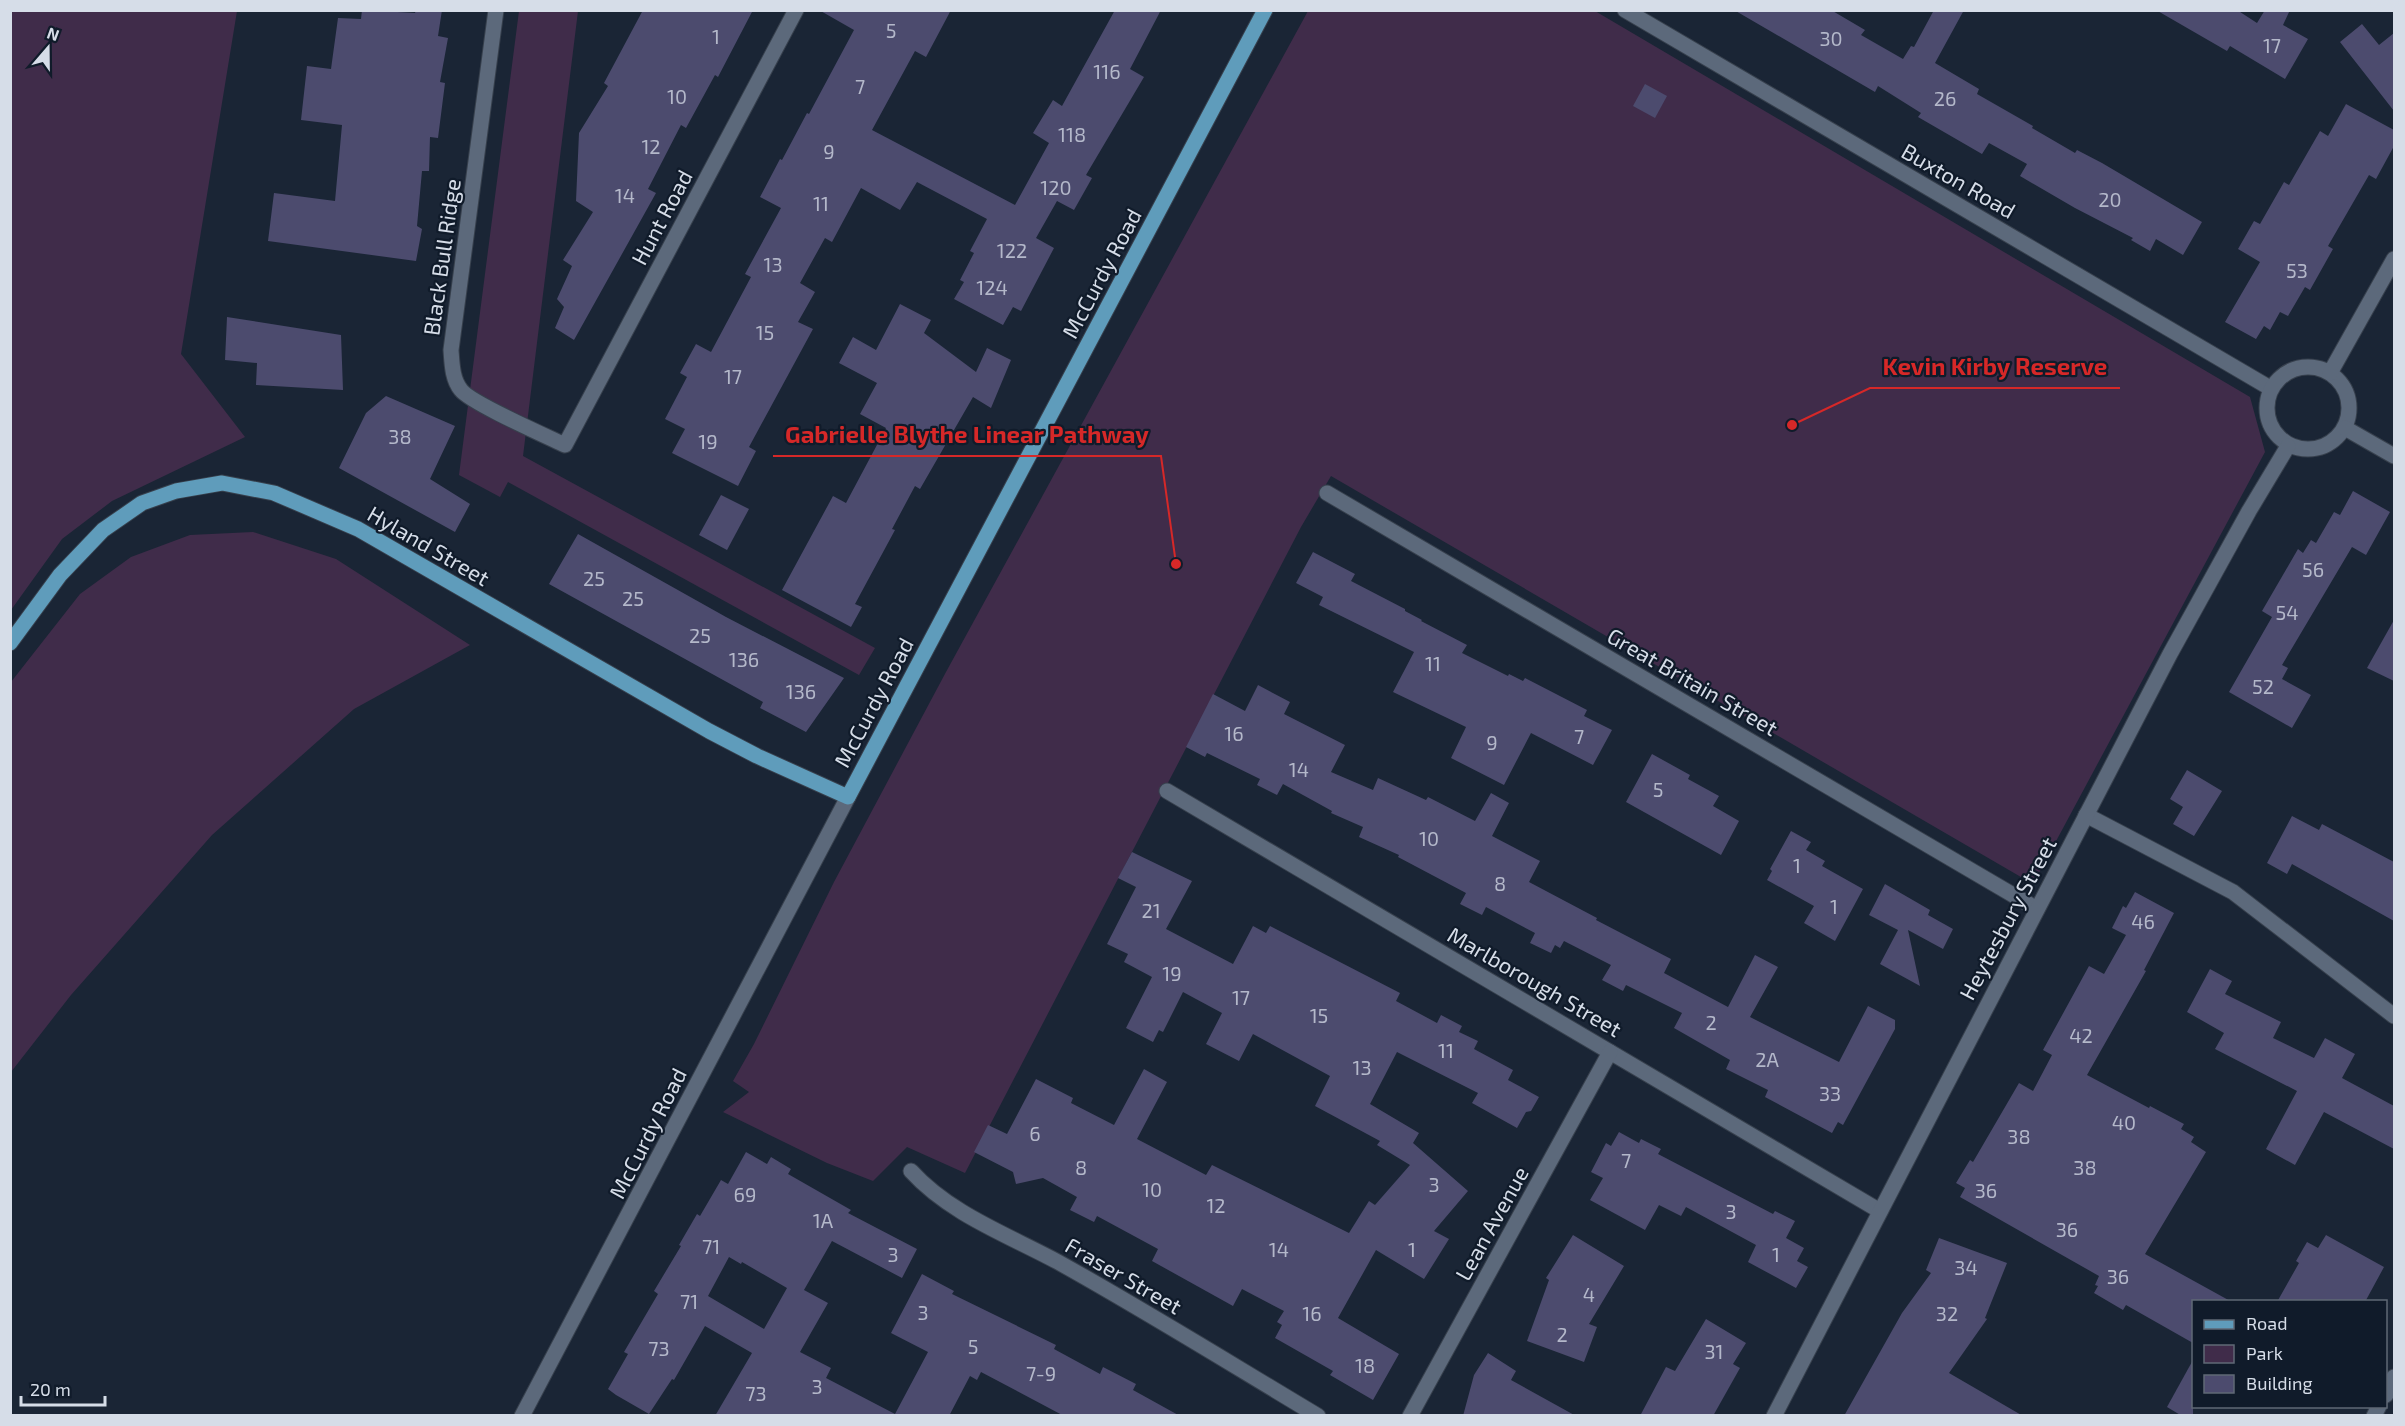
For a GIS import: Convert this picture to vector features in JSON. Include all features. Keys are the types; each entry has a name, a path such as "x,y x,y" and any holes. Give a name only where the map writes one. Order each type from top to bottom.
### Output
{"main road":[{"name":"McCurdy Road","path":"848,797 1265,10"},
{"name":"Hyland Street","path":"10,643 60,575 103,530 142,503 176,491 222,483 274,493 358,529 710,731 758,756 848,797"}],"street":[{"name":"Black Bull Ridge","path":"496,10 451,350 453,373 462,391 480,403 565,445"},
{"name":"Hunt Road","path":"565,445 796,10"},
{"name":"Buxton Road","path":"1625,10 2270,388"},
{"path":"2330,373 2394,259"},
{"path":"2314,366 2330,373 2345,388 2350,408 2345,428 2327,446 2301,450 2288,446 2272,432 2265,412 2270,388 2288,371 2314,366"},
{"path":"2345,428 2394,456"},
{"name":"Heytesbury Street","path":"1774,1416 2176,643 2288,446"},
{"name":"Great Britain Street","path":"1327,493 2037,909"},
{"name":"Marlborough Street","path":"1167,791 1880,1211"},
{"name":"McCurdy Road","path":"522,1416 848,797"},
{"path":"2086,815 2234,892 2394,1017"},
{"name":"Lean Avenue","path":"1410,1416 1610,1052"},
{"name":"Fraser Street","path":"911,1172 929,1190 951,1205 1058,1262 1318,1416"},
{"path":"2387,1391 2394,1377"}],"green space":[{"path":"11,10 237,11 181,354 245,437 112,501 62,539 11,610"},
{"path":"519,11 578,11 523,456 875,648 859,675 508,482 500,497 459,475"},
{"path":"1308,11 1595,11 2250,397 2265,452 2033,884 1331,476 1301,527 965,1173 907,1147 873,1181 827,1163 723,1112 749,1092 733,1081 754,1044 834,882 946,672"},
{"path":"253,532 336,559 470,645 354,709 212,835 71,995 11,1072 11,682 80,594 131,557 190,535"}],"building":[{"path":"362,10 415,13 416,10 442,10 438,36 448,38 440,82 445,83 438,138 430,137 429,171 422,171 417,226 422,229 416,261 268,241 274,193 335,201 342,125 301,120 307,66 331,69 338,18 361,19"},
{"path":"643,10 753,10 718,77 715,75 686,128 681,125 648,189 656,193 574,340 555,328 564,307 557,299 572,266 563,260 593,212 576,201 579,133 608,86 604,83"},
{"path":"819,10 951,10 926,57 915,51 872,130 1015,205 1049,143 1033,133 1053,100 1062,106 1115,10 1161,10 1130,69 1144,77 1086,175 1092,178 1074,210 1057,201 1036,238 1054,248 1021,311 1013,307 1003,325 954,299 964,282 960,280 974,253 970,251 987,219 917,182 900,210 861,188 832,242 825,238 800,283 815,292 798,322 813,329 749,447 756,451 738,486 672,453 685,429 665,419 687,377 680,373 696,344 711,352 751,277 745,274 781,208 760,197 807,113 809,114 854,30"},
{"path":"1734,10 1831,10 1865,30 1861,35 1903,59 1911,46 1914,47 1934,10 1964,10 1935,63 1979,89 1977,94 2033,126 2032,128 2075,153 2077,150 2102,163 2202,222 2183,255 2156,239 2150,251 2131,240 2133,238 2020,176 2027,164 1989,143 1982,154 1918,117 1921,113 1878,86 1875,92"},
{"path":"2156,10 2237,10 2257,23 2265,10 2290,10 2283,25 2308,39 2285,79 2230,46 2227,51"},
{"path":"2362,24 2379,45 2394,33 2394,111 2340,42"},
{"path":"1645,84 1667,96 1655,118 1633,106"},
{"path":"2346,104 2394,130 2394,146 2376,179 2369,175 2328,246 2333,249 2310,290 2305,287 2288,316 2280,312 2270,330 2264,326 2256,339 2225,322 2260,262 2238,249 2254,221 2260,224 2284,182 2289,185 2320,131 2328,136"},
{"path":"900,304 931,320 924,333 976,372 987,348 1011,360 991,408 973,397 920,489 915,486 892,529 895,530 855,604 862,607 851,627 782,590 833,496 846,503 886,428 860,414 877,383 839,363 853,337 876,350"},
{"path":"227,317 341,335 343,390 256,385 257,363 225,360"},
{"path":"386,396 455,426 430,479 470,504 455,532 339,468 366,413"},
{"path":"2353,491 2390,512 2366,555 2352,547 2282,665 2288,668 2282,679 2311,695 2292,728 2229,692 2272,617 2262,611 2298,549 2303,553 2311,540 2316,543 2334,512 2340,515"},
{"path":"721,495 749,509 727,550 699,535"},
{"path":"578,534 726,617 844,678 806,732 760,708 763,702 549,584"},
{"path":"1313,552 1355,574 1351,581 1467,645 1462,653 1508,676 1509,674 1523,681 1525,678 1587,710 1584,716 1612,730 1593,765 1531,733 1504,785 1451,758 1466,727 1393,692 1414,652 1319,605 1323,597 1296,583"},
{"path":"2394,620 2394,681 2367,668"},
{"path":"1258,685 1290,702 1284,714 1345,745 1331,772 1373,790 1378,778 1426,800 1428,797 1475,821 1491,793 1509,803 1492,836 1540,861 1529,882 1671,959 1664,973 1728,1007 1755,955 1778,967 1750,1017 1839,1062 1868,1006 1895,1020 1895,1029 1843,1125 1838,1122 1832,1133 1765,1097 1768,1090 1726,1069 1730,1060 1674,1028 1682,1013 1626,985 1623,991 1602,980 1611,965 1564,941 1560,948 1555,945 1551,953 1530,943 1535,933 1486,907 1482,915 1460,904 1466,893 1398,857 1399,855 1359,837 1363,827 1331,813 1332,811 1283,784 1277,795 1257,785 1260,779 1207,753 1205,757 1186,747 1213,694 1245,711"},
{"path":"1652,754 1690,775 1688,779 1719,796 1713,806 1739,821 1721,855 1626,802"},
{"path":"2187,770 2222,791 2194,836 2173,824 2183,807 2170,799"},
{"path":"2292,816 2319,830 2322,824 2394,862 2394,921 2292,864 2287,874 2267,863"},
{"path":"1791,831 1811,842 1806,850 1825,861 1822,866 1863,889 1835,941 1804,923 1814,906 1767,880 1772,871 1770,869"},
{"path":"1132,852 1192,881 1166,929 1233,964 1253,926 1266,933 1270,926 1400,993 1396,1001 1437,1023 1441,1015 1462,1026 1459,1032 1478,1041 1474,1049 1513,1070 1508,1080 1539,1097 1531,1111 1526,1112 1517,1128 1472,1103 1478,1093 1397,1052 1370,1104 1419,1133 1413,1143 1468,1191 1434,1231 1449,1239 1424,1279 1376,1250 1338,1318 1399,1354 1373,1400 1330,1375 1333,1371 1275,1338 1282,1325 1277,1322 1284,1311 1242,1289 1233,1306 1152,1261 1158,1249 1097,1216 1094,1222 1070,1210 1077,1197 1043,1178 1016,1184 1013,1172 974,1152 988,1125 1007,1134 1036,1079 1073,1098 1071,1103 1114,1125 1144,1069 1167,1082 1137,1139 1206,1175 1212,1165 1349,1233 1369,1201 1375,1205 1410,1165 1377,1145 1380,1141 1315,1106 1330,1076 1253,1034 1239,1061 1206,1044 1222,1013 1183,992 1163,1032 1159,1030 1153,1042 1126,1028 1152,977 1124,962 1128,954 1107,944 1136,887 1118,878"},
{"path":"1885,884 1930,910 1928,915 1953,929 1943,949 1908,930 1920,986 1880,964 1898,930 1869,915"},
{"path":"2135,892 2174,913 2144,970 2146,971 2087,1075 2184,1124 2181,1129 2194,1137 2191,1142 2206,1152 2145,1254 2228,1300 2192,1300 2192,1342 2126,1305 2123,1310 2094,1293 2098,1286 2095,1285 2099,1276 1960,1197 1965,1188 1956,1183 1970,1160 1973,1162 2019,1083 2033,1091 2052,1055 2043,1050 2089,966 2104,974 2126,935 2112,928 2123,906 2126,908"},
{"path":"2210,969 2232,981 2225,994 2281,1022 2273,1038 2314,1058 2325,1038 2355,1054 2342,1078 2394,1106 2394,1149 2324,1112 2295,1165 2266,1149 2297,1091 2215,1049 2224,1033 2187,1012"},
{"path":"1619,1132 1639,1143 1641,1139 1661,1149 1658,1154 1773,1214 1775,1211 1795,1221 1786,1238 1804,1248 1797,1261 1808,1267 1796,1288 1748,1262 1756,1245 1686,1207 1681,1216 1659,1205 1645,1230 1590,1200 1603,1178 1591,1172 1606,1143 1611,1146"},
{"path":"746,1152 767,1164 771,1157 791,1169 788,1174 851,1210 848,1213 917,1249 902,1278 832,1241 804,1290 828,1303 800,1352 831,1368 826,1378 895,1414 928,1352 891,1333 922,1274 954,1291 952,1294 1056,1345 1054,1349 1100,1374 1103,1367 1136,1384 1133,1390 1180,1416 1064,1416 981,1372 977,1380 970,1376 949,1416 715,1416 752,1353 705,1326 674,1380 672,1379 649,1414 608,1389 628,1354 624,1352 658,1294 654,1291 697,1214 700,1216 721,1180 728,1184","holes":["729,1257 741,1264 742,1262 787,1288 764,1329 708,1296"]},
{"path":"1573,1235 1624,1266 1589,1324 1597,1327 1584,1362 1527,1341 1549,1280 1546,1278"},
{"path":"2326,1235 2384,1267 2366,1300 2278,1300 2299,1263 2296,1261 2307,1242 2318,1248"},
{"path":"1939,1238 2007,1263 1985,1318 1987,1319 1949,1373 2023,1416 1844,1416 1902,1313 1931,1273 1926,1270"},
{"path":"1706,1319 1746,1343 1733,1364 1740,1368 1713,1416 1640,1416 1666,1367 1675,1371"},
{"path":"1488,1353 1516,1371 1511,1380 1576,1416 1463,1416 1474,1375"},
{"path":"2192,1362 2193,1416 2182,1416 2167,1407"}],"place":[{"name":"Kevin Kirby Reserve","path":"1792,425"},
{"name":"Gabrielle Blythe Linear Pathway","path":"1176,564"}]}
